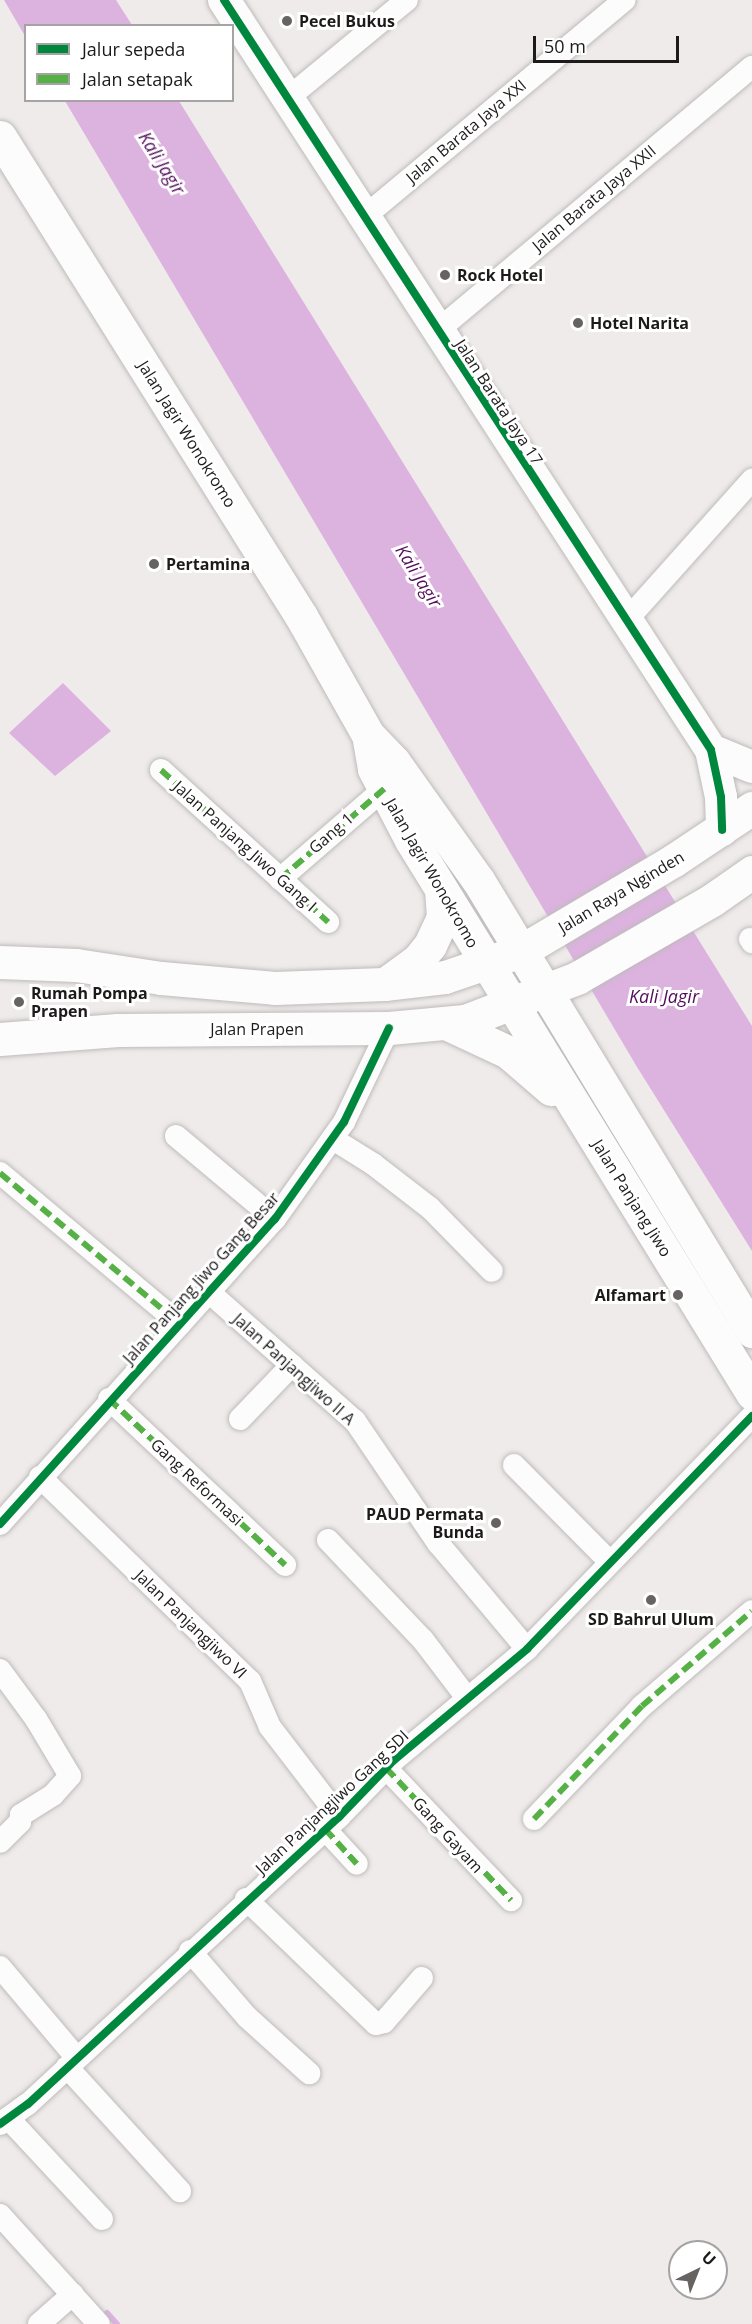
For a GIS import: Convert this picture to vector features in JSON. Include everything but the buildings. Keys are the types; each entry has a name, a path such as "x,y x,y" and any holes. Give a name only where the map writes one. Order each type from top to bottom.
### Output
{"main road":[{"name":"Jalan Jagir Wonokromo","path":"0,136 301,616 368,735 394,762 472,871 520,951"},
{"name":"Jalan Jagir Wonokromo","path":"368,735 374,769 384,789 485,965 512,1004"},
{"name":"Jalan Raya Nginden","path":"485,965 520,951 556,931 722,830 752,808"},
{"path":"512,1004 577,978 712,900 752,872"},
{"path":"384,984 418,960 430,945 442,917 441,890"},
{"name":"Jalan Panjang Jiwo","path":"520,951 752,1330"},
{"path":"0,962 76,965 161,978 275,988 384,984 445,977 485,965"},
{"name":"Jalan Panjang Jiwo","path":"512,1004 752,1393"},
{"name":"Jalan Prapen","path":"0,1039 118,1030 389,1028 446,1023 488,1014 512,1004"},
{"path":"446,1023 484,1038 517,1059 589,1127"}],"street":[{"name":"Jalan Barata Jaya 17","path":"224,0 625,622 711,750 721,797 722,830"},
{"path":"288,98 407,0"},
{"name":"Jalan Barata Jaya XXI","path":"364,217 624,0"},
{"name":"Jalan Barata Jaya XXII","path":"437,331 752,67"},
{"path":"625,622 752,480"},
{"path":"711,750 752,767"},
{"name":"Jalan Panjang Jiwo Gang I","path":"161,770 328,922"},
{"name":"Gang 1","path":"280,879 384,789"},
{"name":"Jalan Panjang Jiwo Gang Besar","path":"0,1524 110,1399 276,1219 333,1139 389,1028"},
{"path":"176,1136 276,1219"},
{"path":"333,1139 373,1164 430,1208 492,1271"},
{"path":"0,1173 180,1323"},
{"name":"Jalan Panjangjiwo II A","path":"209,1292 355,1421 442,1549 527,1649"},
{"path":"240,1419 292,1365"},
{"name":"Gang Reformasi","path":"110,1399 285,1565"},
{"name":"Jalan Panjangjiwo Gang SDI","path":"4,2121 72,2063 246,1899 332,1823 386,1768 527,1649 752,1416"},
{"path":"514,1465 610,1562"},
{"name":"Jalan Panjangjiwo VI","path":"40,1477 250,1681 270,1727 357,1864"},
{"path":"328,1540 423,1640 467,1698"},
{"path":"534,1819 642,1706 708,1653 752,1611"},
{"path":"0,1670 36,1719 70,1776 53,1796 21,1815 20,1822 0,1842"},
{"name":"Gang Gayam","path":"386,1768 511,1900"},
{"path":"246,1899 376,2024 384,2022 422,1978"},
{"path":"190,1951 247,2017 309,2073"},
{"path":"0,1967 72,2063 180,2191"},
{"path":"4,2121 102,2219"},
{"path":"0,2215 99,2324"},
{"path":"39,2324 73,2294"}],"water":[{"path":"4,0 116,0 131,24 24,24 24,34"},
{"name":"Kali Jagir","path":"66,102 180,102 752,1026 752,1251 637,1067"},
{"path":"63,683 111,731 55,776 9,733"}],"waterway":[{"path":"107,2313 117,2324"}],"marked path":[{"path":"161,770 328,922"},
{"path":"280,879 384,789"},
{"path":"0,1173 180,1324"},
{"path":"109,1399 285,1565"},
{"path":"534,1819 642,1706 752,1611"},
{"path":"386,1768 511,1900"},
{"path":"325,1829 357,1864"}],"cycle path":[{"path":"224,0 711,750 721,797 722,830"},
{"path":"0,1524 275,1219 344,1122 389,1028"},
{"path":"0,2124 28,2104 339,1817 394,1760 527,1649 752,1416"}],"place":[{"name":"Pecel Bukus","path":"287,21"},
{"name":"Rock Hotel","path":"445,275"},
{"name":"Hotel Narita","path":"578,323"},
{"name":"Pertamina","path":"154,564"},
{"name":"Rumah Pompa Prapen","path":"19,1002"},
{"name":"Alfamart","path":"678,1295"},
{"name":"PAUD Permata Bunda","path":"496,1523"},
{"name":"SD Bahrul Ulum","path":"651,1600"}]}
